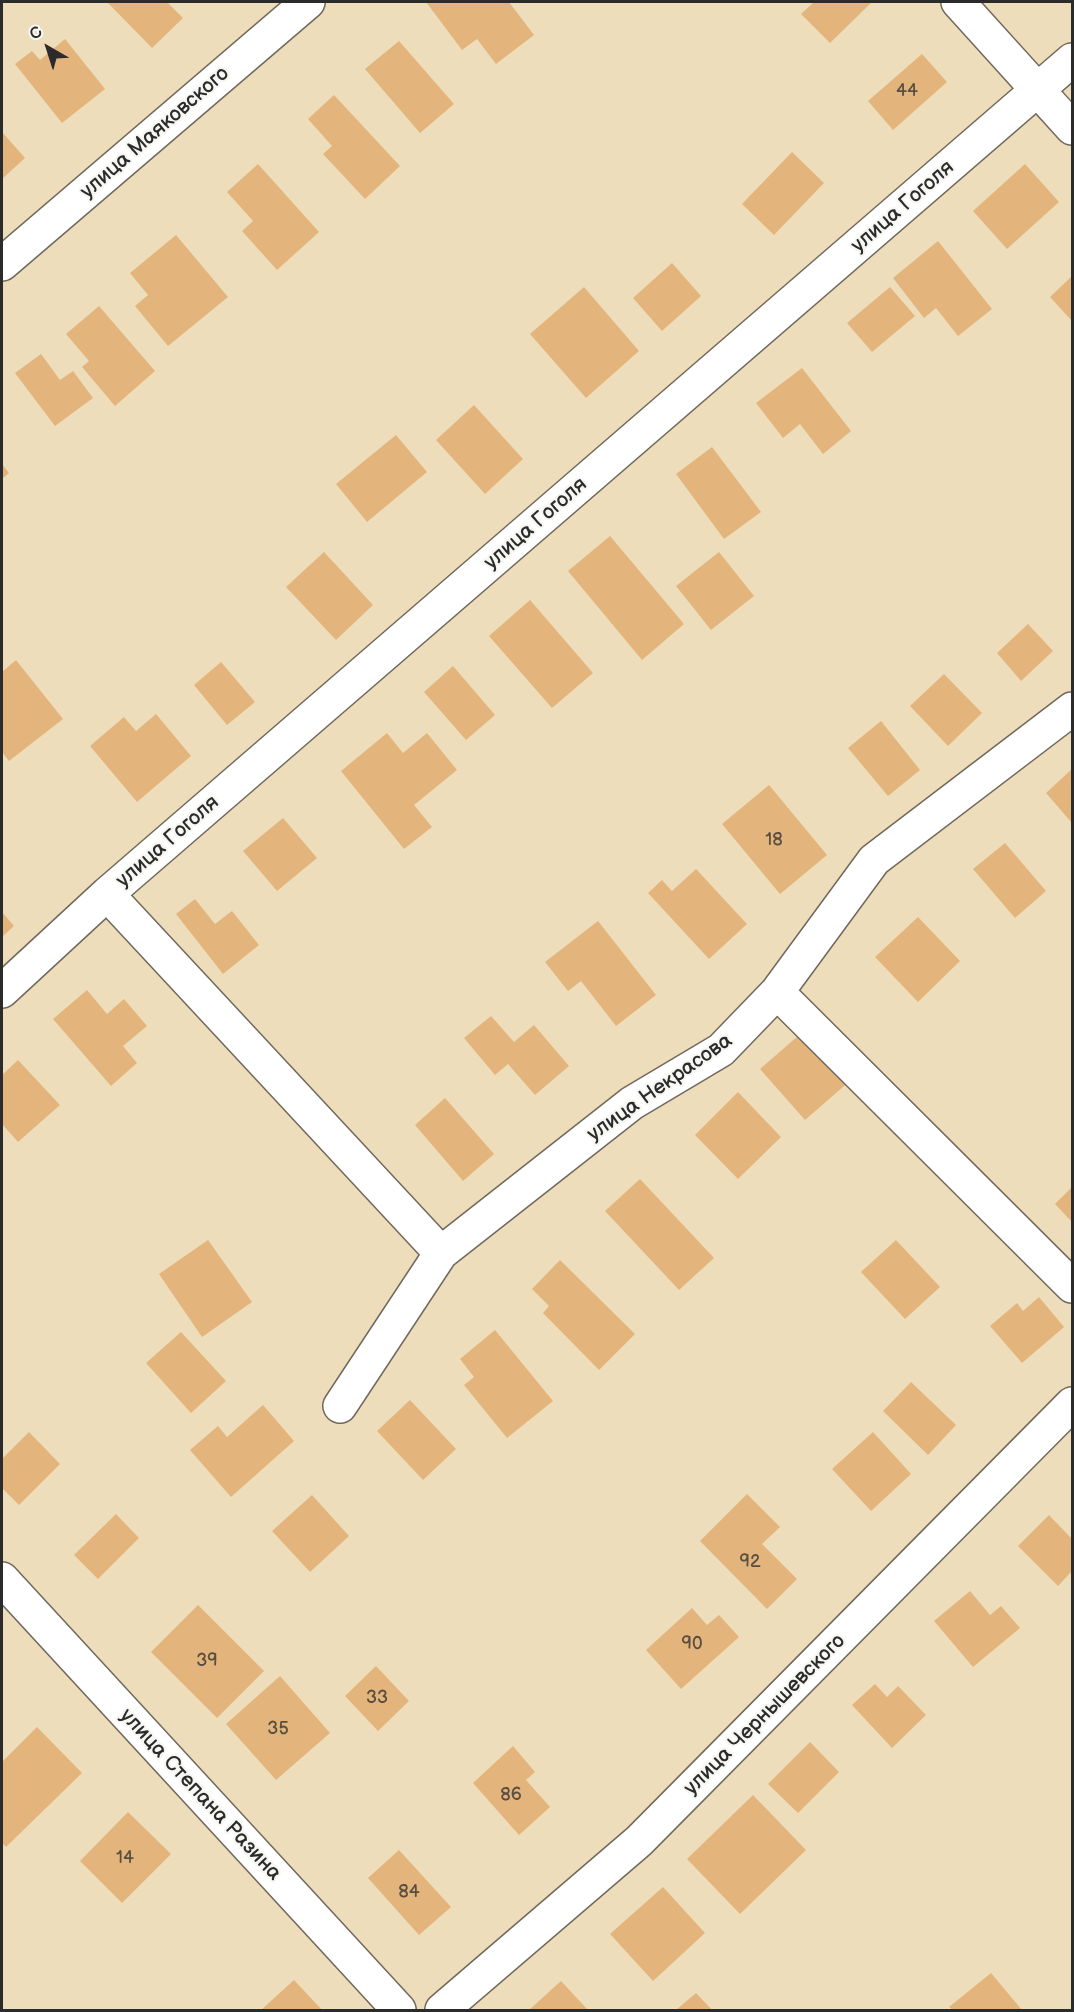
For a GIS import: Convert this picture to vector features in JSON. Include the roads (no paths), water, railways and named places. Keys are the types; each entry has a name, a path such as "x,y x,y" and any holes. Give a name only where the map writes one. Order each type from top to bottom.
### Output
{"street":[{"name":"улица Маяковского","path":"2,264 308,2"},
{"path":"958,2 1072,128"},
{"name":"улица Гоголя","path":"2,991 107,894 1072,60"},
{"name":"улица Некрасова","path":"340,1406 441,1253 632,1103 721,1050 777,992 874,860 1072,709"},
{"path":"107,894 441,1253"},
{"path":"777,992 1072,1286"},
{"name":"улица Чернышевского","path":"442,2010 639,1841 1072,1404"},
{"name":"улица Степана Разина","path":"2,1579 399,2010"}]}
